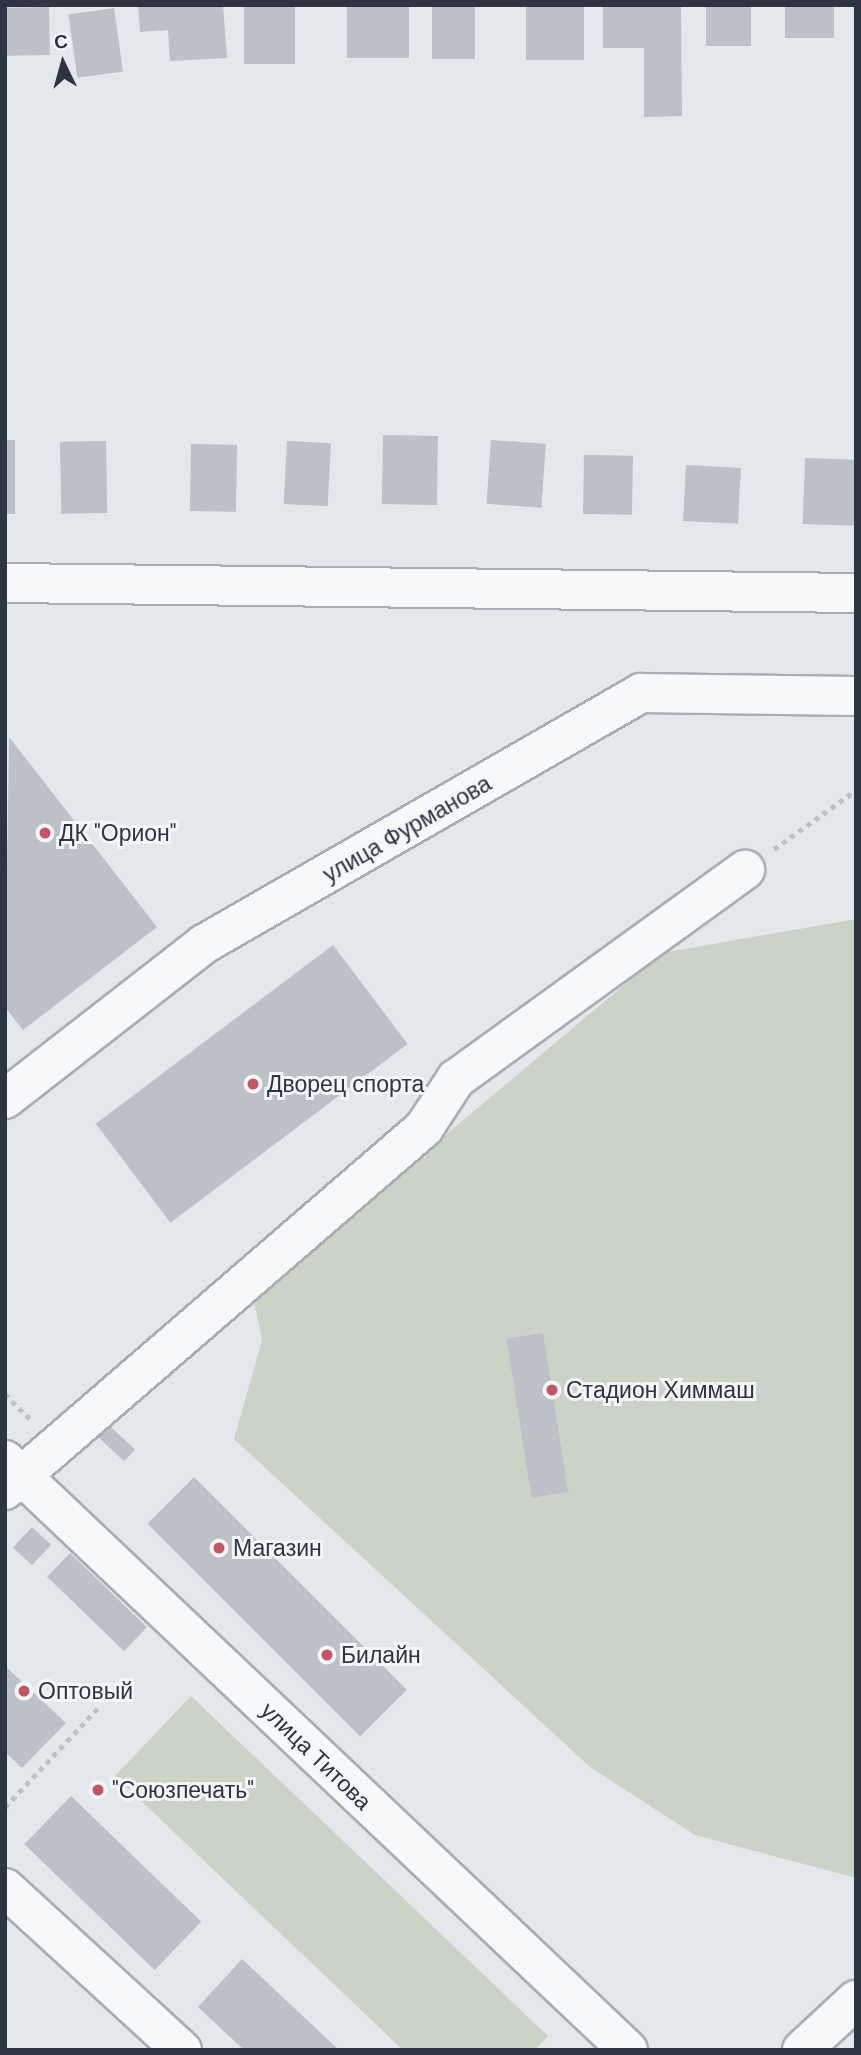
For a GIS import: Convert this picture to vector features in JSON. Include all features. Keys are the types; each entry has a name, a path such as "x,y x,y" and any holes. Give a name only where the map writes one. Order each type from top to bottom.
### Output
{"street":[{"path":"5,583 856,593"},
{"name":"улица Фурманова","path":"5,1099 204,944 641,693 856,696"},
{"path":"10,1475 424,1128 456,1079 746,870"},
{"name":"улица Титова","path":"10,1475 611,2045"},
{"path":"5,1888 182,2050"},
{"path":"802,2050 856,2000"}],"path":[{"path":"746,870 856,790"},
{"path":"5,1807 100,1706"}],"green space":[{"name":"Стадион Химмаш","path":"856,919 856,1878 695,1835 590,1767 234,1439 262,1340 253,1297 662,953"},
{"path":"191,1696 548,2036 535,2050 403,2050 115,1776"}],"building":[{"path":"138,5 223,5 227,58 170,61 168,30 140,32"},
{"path":"244,5 295,5 295,64 244,64"},
{"path":"347,5 409,5 409,58 347,58"},
{"path":"432,5 475,5 475,59 432,59"},
{"path":"526,5 584,5 584,60 526,60"},
{"path":"603,5 681,5 682,116 644,117 644,48 603,48"},
{"path":"706,5 751,5 751,46 706,46"},
{"path":"785,5 834,5 834,38 785,38"},
{"path":"49,7 50,55 6,56 5,8"},
{"path":"114,8 123,71 77,78 68,14"},
{"path":"383,435 438,436 437,505 382,504"},
{"path":"5,440 15,440 15,514 5,514"},
{"path":"491,440 546,444 541,508 487,504"},
{"path":"106,441 107,513 61,514 60,442"},
{"path":"287,441 331,443 328,506 284,504"},
{"path":"191,444 237,445 236,512 190,511"},
{"path":"584,455 633,456 632,515 583,514"},
{"path":"805,458 856,460 854,526 803,524"},
{"path":"686,465 741,468 738,524 683,521"},
{"name":"ДК \"Орион\"","path":"9,737 157,927 23,1030 5,1007"},
{"name":"Дворец спорта","path":"333,945 408,1044 170,1223 96,1124"},
{"path":"543,1333 568,1492 532,1498 506,1339"},
{"path":"97,1414 135,1449 124,1461 86,1426"},
{"path":"194,1477 407,1690 360,1737 147,1524"},
{"path":"32,1527 51,1545 32,1565 13,1547"},
{"path":"70,1553 147,1627 124,1651 47,1577"},
{"path":"5,1666 66,1723 22,1768 5,1752"},
{"name":"\"Союзпечать\"","path":"96,1782 106,1791 100,1797 91,1788"},
{"path":"71,1796 201,1922 155,1970 24,1844"},
{"path":"242,1959 339,2050 244,2050 198,2007"}],"place":[{"name":"ДК \"Орион\"","path":"45,833"},
{"name":"Дворец спорта","path":"253,1084"},
{"name":"Стадион Химмаш","path":"552,1390"},
{"name":"Магазин","path":"219,1548"},
{"name":"Билайн","path":"327,1655"},
{"name":"Оптовый","path":"24,1691"},
{"name":"\"Союзпечать\"","path":"98,1790"}]}
